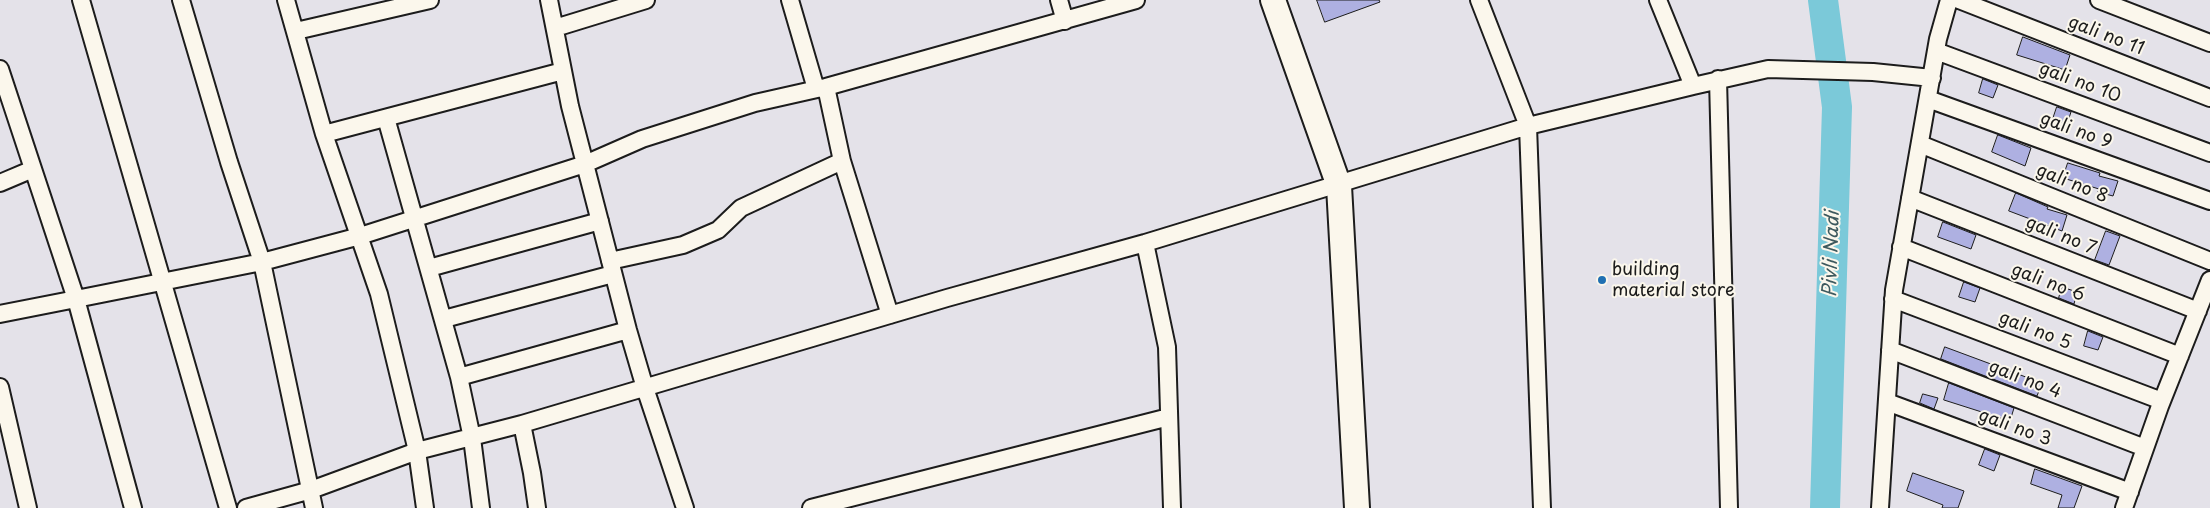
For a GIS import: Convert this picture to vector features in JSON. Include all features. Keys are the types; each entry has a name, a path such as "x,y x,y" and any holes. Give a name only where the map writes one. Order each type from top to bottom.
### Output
{"street":[{"path":"81,0 228,508"},
{"path":"181,0 229,162 262,262 314,508"},
{"path":"286,0 324,134 379,294 417,451 425,508"},
{"path":"296,31 430,0"},
{"path":"549,0 563,71 585,164 628,330 644,388 685,508"},
{"path":"555,28 646,0"},
{"path":"790,0 821,88 890,315"},
{"path":"1059,0 1065,20"},
{"path":"0,314 262,262 360,236 585,164 642,139 755,102 821,88 1136,0"},
{"path":"1273,0 1339,186 1357,508"},
{"path":"1479,0 1528,126 1542,508"},
{"path":"1658,0 1692,86"},
{"path":"1880,508 1893,299 1936,51 1949,0"},
{"name":"gali no 11","path":"1958,0 2210,98"},
{"path":"2099,0 2210,43"},
{"name":"gali no 10","path":"1936,51 2210,153"},
{"path":"0,69 76,299 133,508"},
{"path":"246,508 311,490 417,451 522,424 890,315 1146,243 1339,186 1528,126 1718,79 1768,69 1873,72 1932,78"},
{"path":"324,134 563,71"},
{"path":"1718,79 1729,508"},
{"name":"gali no 9","path":"1928,99 2210,201"},
{"path":"386,118 459,377 472,438 481,508"},
{"name":"gali no 8","path":"1920,144 2210,261"},
{"path":"444,319 683,245 718,230 741,208 842,161"},
{"path":"0,184 33,169"},
{"name":"gali no 7","path":"1910,198 2198,311"},
{"path":"429,268 600,221"},
{"path":"1146,243 1168,347 1172,508"},
{"name":"gali no 6","path":"1901,247 2180,356"},
{"path":"2124,508 2162,401 2210,280"},
{"name":"gali no 5","path":"1893,299 2162,401"},
{"path":"459,377 628,330"},
{"name":"gali no 4","path":"1890,350 2145,448"},
{"path":"1,396 28,508"},
{"name":"gali no 3","path":"1887,402 2130,492"},
{"path":"811,508 1170,417"},
{"path":"522,424 532,473 536,508"}],"building":[{"path":"1317,0 1379,0 1380,2 1325,22"},
{"path":"2023,37 2070,55 2065,70 2017,55"},
{"path":"1983,79 1998,85 1993,98 1979,93"},
{"path":"2057,107 2071,112 2067,124 2053,119"},
{"path":"1998,135 2031,148 2025,166 1992,152"},
{"path":"2068,163 2100,173 2099,176 2118,181 2113,196 2098,192 2099,189 2063,178"},
{"path":"2016,193 2048,207 2047,209 2067,215 2062,231 2009,211"},
{"path":"1943,222 1976,235 1971,249 1938,237"},
{"path":"2106,231 2120,236 2109,265 2095,260"},
{"path":"1964,282 1980,288 1975,302 1959,297"},
{"path":"2062,287 2077,292 2074,304 2059,298"},
{"path":"2088,331 2103,337 2098,350 2084,346"},
{"path":"1945,347 2042,383 2037,396 1941,359"},
{"path":"1949,383 2014,408 2010,421 1944,400"},
{"path":"1923,394 1938,398 1934,409 1920,403"},
{"path":"1985,449 2000,455 1994,471 1979,465"},
{"path":"2035,469 2082,486 2074,508 2058,508 2062,495 2031,484"},
{"path":"1913,473 1964,491 1958,508 1942,508 1943,505 1907,491"}],"waterway":[{"name":"Pivli Nadi","path":"1823,0 1837,107 1825,508"}],"place":[{"name":"building material store","path":"1602,280"}]}
